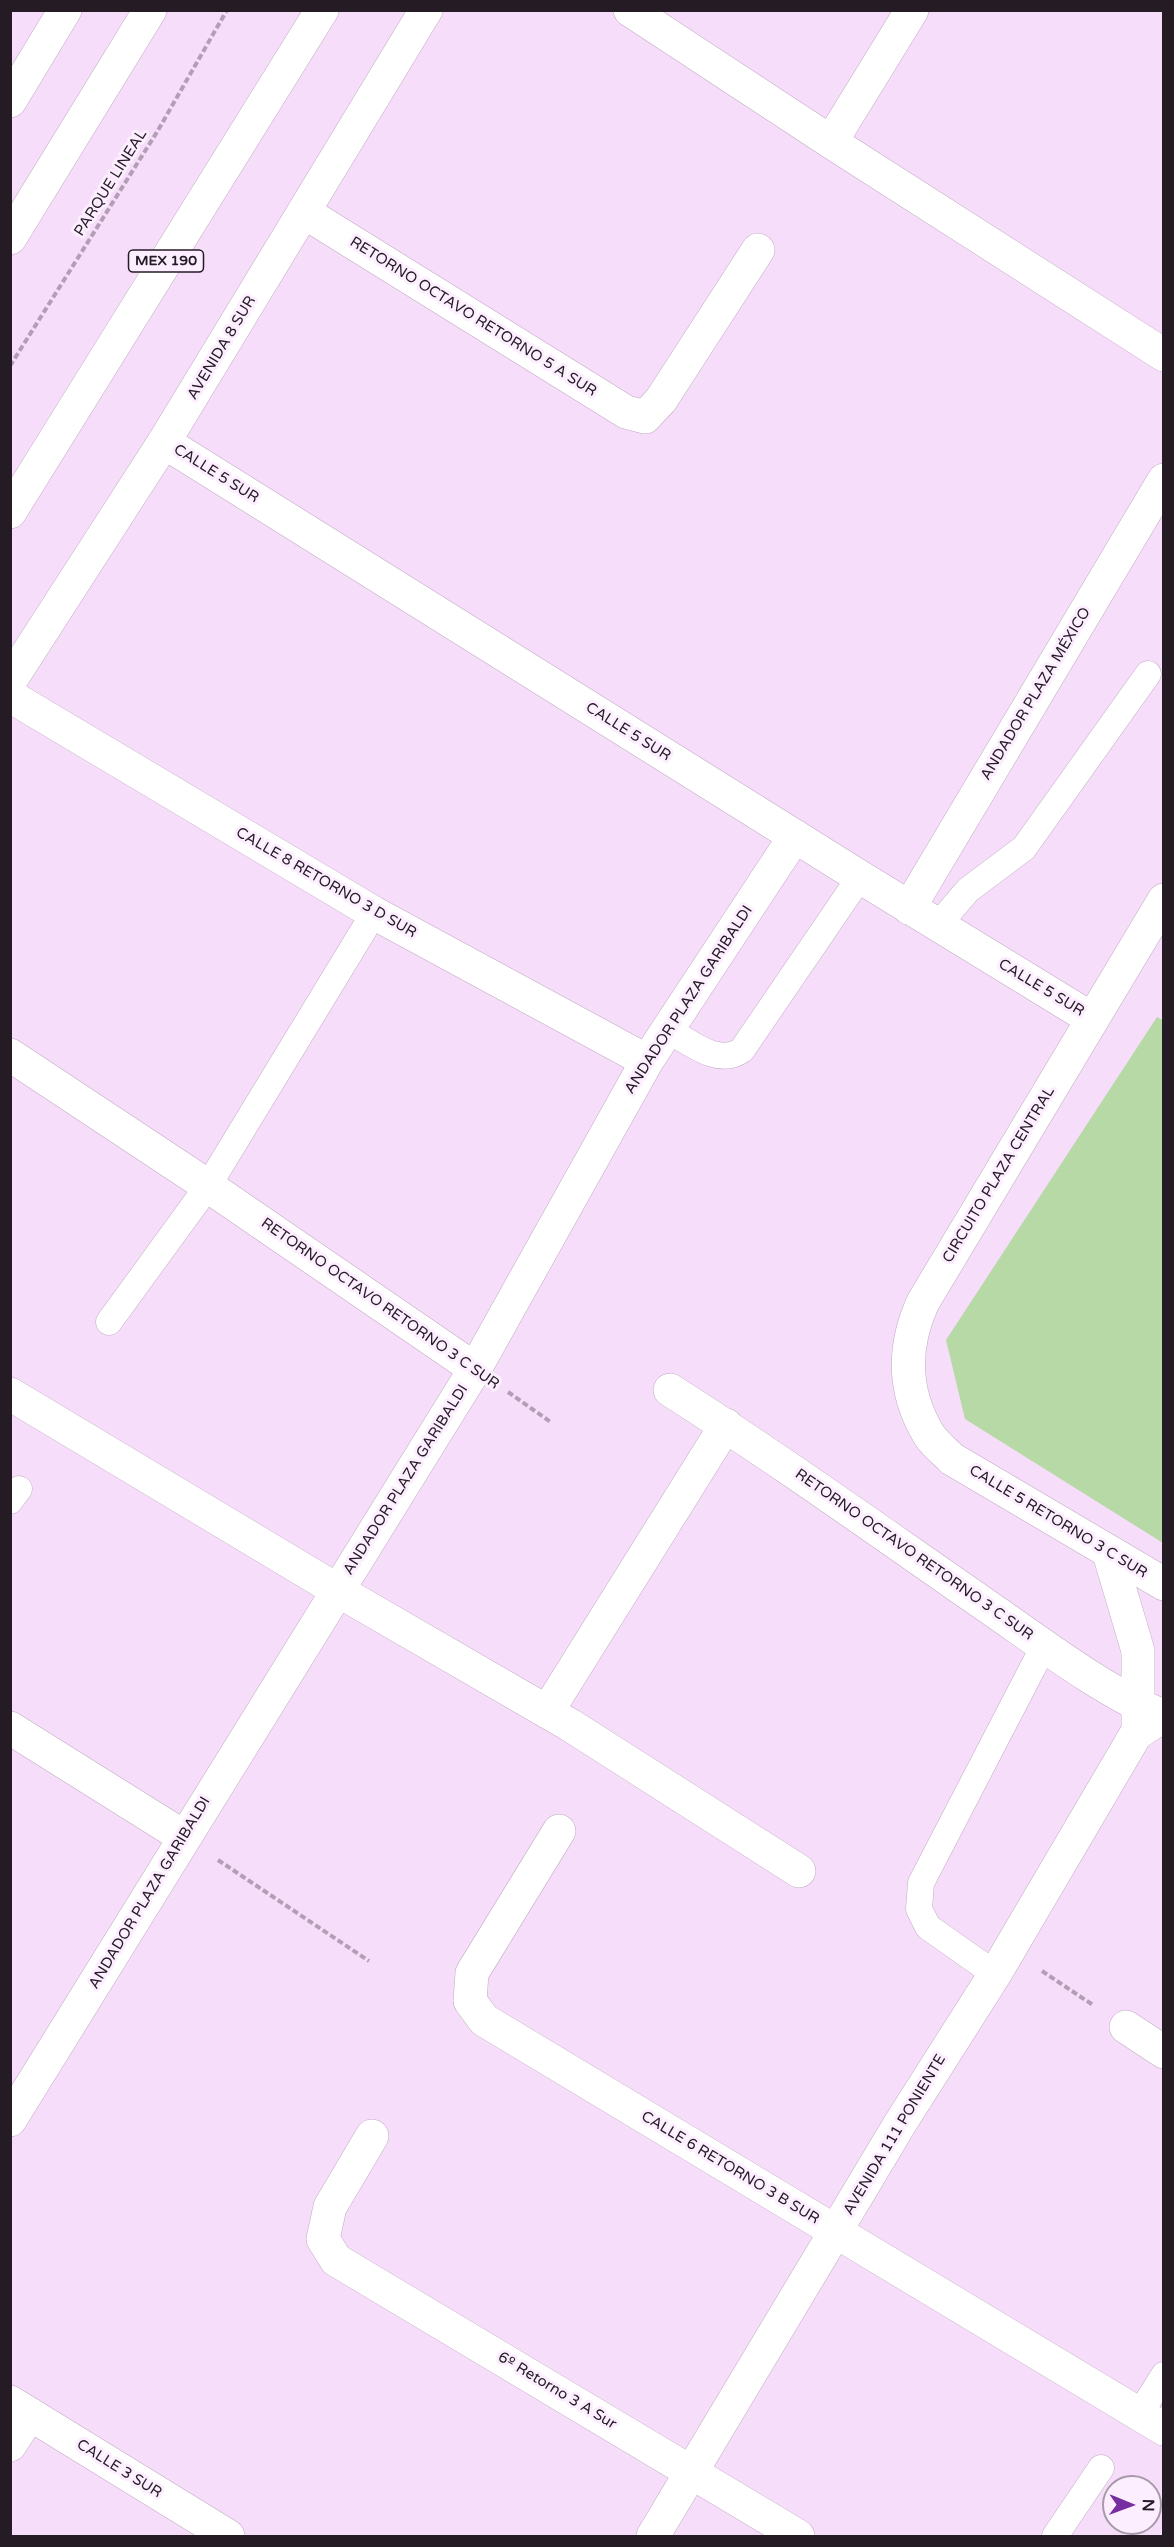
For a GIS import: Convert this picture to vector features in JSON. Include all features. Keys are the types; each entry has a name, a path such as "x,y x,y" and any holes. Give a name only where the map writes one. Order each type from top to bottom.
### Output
{"main road":[{"path":"10,238 150,10"},
{"name":"MEX 190","path":"10,512 322,10"},
{"name":"AVENIDA 8 SUR","path":"10,681 164,442 426,10"},
{"path":"630,10 1164,355"},
{"path":"831,142 912,10"},
{"path":"10,101 54,14"},
{"name":"RETORNO OCTAVO RETORNO 5 A SUR","path":"304,212 626,412 645,417 661,400 759,250"},
{"name":"CALLE 5 SUR","path":"164,442 909,908 1092,1019"},
{"name":"ANDADOR PLAZA MÉXICO","path":"909,908 1164,480"},
{"name":"CALLE 8 RETORNO 3 D SUR","path":"10,696 374,913 647,1061"},
{"name":"ANDADOR PLAZA GARIBALDI","path":"15,2103 476,1370 647,1061 795,836"},
{"name":"CIRCUITO PLAZA CENTRAL","path":"952,1459 930,1437 916,1406 909,1376 908,1350 912,1327 936,1280 1164,900"},
{"name":"RETORNO OCTAVO RETORNO 3 C SUR","path":"10,1055 208,1185 476,1370"},
{"name":"RETORNO OCTAVO RETORNO 3 C SUR","path":"670,1390 726,1425 1150,1718"},
{"path":"10,1394 337,1590 547,1712 799,1871"},
{"path":"547,1712 726,1425"},
{"name":"CALLE 5 RETORNO 3 C SUR","path":"952,1459 1164,1584"},
{"path":"1109,1553 1138,1651 1150,1718"},
{"name":"AVENIDA 111 PONIENTE","path":"653,2536 901,2122 1150,1718"},
{"path":"10,1728 184,1837"},
{"name":"CALLE 6 RETORNO 3 B SUR","path":"559,1831 472,1973 470,2001 484,2020 1151,2422"},
{"path":"1126,2028 1164,2052"},
{"name":"6º Retorno 3 A Sur","path":"372,2136 330,2207 323,2239 336,2260 798,2536"},
{"path":"10,2445 20,2408"},
{"name":"CALLE 3 SUR","path":"20,2408 228,2536"}],"lane":[{"path":"938,925 968,890 1024,848 1148,674"},
{"path":"668,1030 717,1057 732,1057 742,1050 860,877"},
{"path":"109,1322 208,1185 374,913"},
{"path":"1001,1961 928,1927 919,1909 921,1883 1044,1646"},
{"path":"1151,2422 1164,2375"},
{"path":"1055,2536 1101,2468"}],"path":[{"name":"PARQUE LINEAL","path":"10,366 157,132 227,10"},
{"name":"RETORNO OCTAVO RETORNO 3 C SUR","path":"476,1370 552,1423"},
{"path":"184,1837 369,1961"},
{"path":"1001,1961 1126,2028"}],"green space":[{"path":"1157,1017 1164,1021 1163,1543 965,1419 946,1340"}]}
